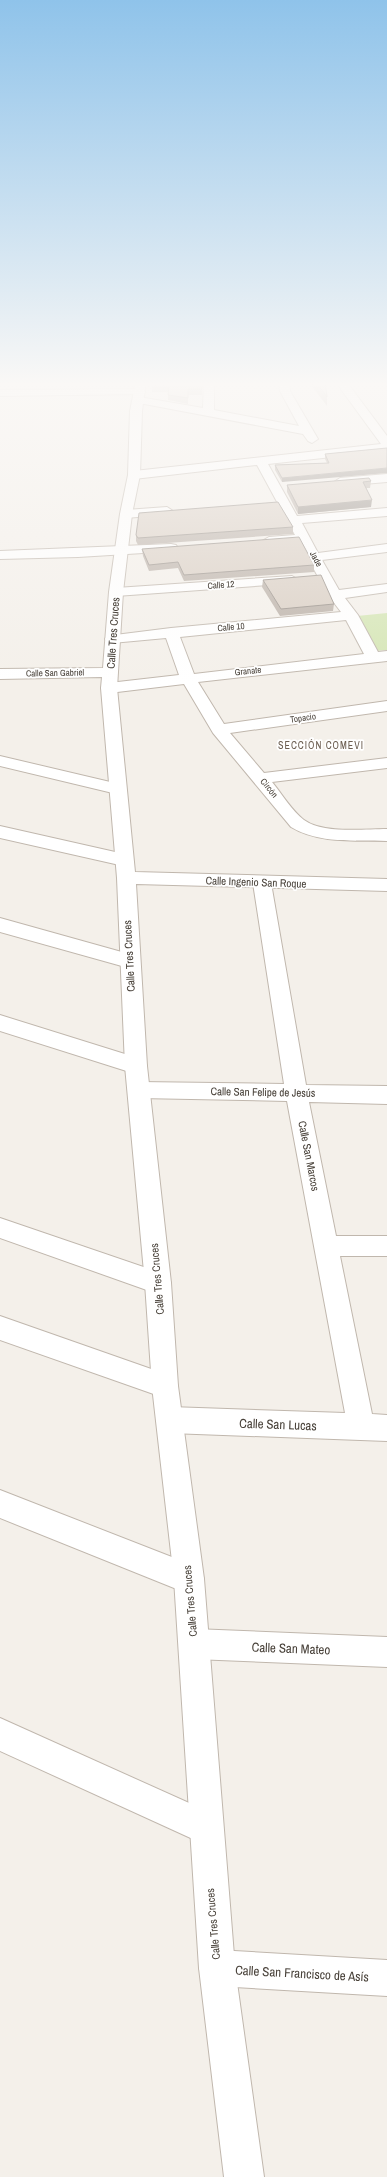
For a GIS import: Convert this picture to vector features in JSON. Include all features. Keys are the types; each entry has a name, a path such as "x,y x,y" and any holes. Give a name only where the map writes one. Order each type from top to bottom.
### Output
{"street":[{"name":"Calle Tres Cruces","path":"132,483 126,514 121,552 112,639 110,680 117,789 125,869 129,961 138,1078 158,1283 165,1386 189,1579 217,1968 244,2177"},
{"name":"Jade","path":"273,483 335,595 380,656"},
{"path":"331,483 336,483"},
{"path":"276,488 292,486"},
{"path":"269,504 284,503"},
{"path":"126,514 182,510"},
{"path":"294,520 387,512"},
{"path":"256,542 304,538"},
{"path":"3,559 185,547"},
{"path":"315,557 387,548"},
{"name":"Calle 12","path":"116,592 325,577"},
{"path":"335,595 387,588"},
{"name":"Calle 10","path":"112,639 351,615"},
{"name":"Circón","path":"171,632 188,678 219,730 298,823 306,829 321,832 387,835"},
{"name":"Granate","path":"110,680 188,678 380,656"},
{"name":"Calle San Gabriel","path":"0,674 110,680"},
{"name":"Topacio","path":"219,730 387,706"},
{"path":"0,761 117,789"},
{"path":"261,778 387,763"},
{"name":"Calle Ingenio San Roque","path":"0,832 125,869 262,883 387,885"},
{"name":"Calle San Marcos","path":"262,883 296,1093 327,1246 374,1428"},
{"path":"0,925 129,961"},
{"name":"Calle San Felipe de Jesús","path":"0,1023 138,1078 296,1093 387,1095"},
{"path":"0,1228 158,1283"},
{"path":"327,1246 387,1246"},
{"path":"0,1328 165,1386"},
{"name":"Calle San Lucas","path":"170,1420 374,1428"},
{"path":"0,1504 189,1579"},
{"name":"Calle San Mateo","path":"194,1644 387,1652"},
{"path":"0,1734 206,1828"},
{"name":"Calle San Francisco de Asís","path":"217,1968 387,1978"}],"green space":[{"path":"387,613 387,650 374,651 357,616"}],"building":[{"path":"315,483 363,483 372,500 298,507 287,485"},
{"path":"278,502 293,527 138,538 136,535 139,513"},
{"path":"299,537 314,565 184,575 178,562 149,565 142,549"},
{"path":"321,575 334,604 281,609 263,580"}],"district":[{"name":"SECCIÓN COMEVI","path":"321,745"}]}
